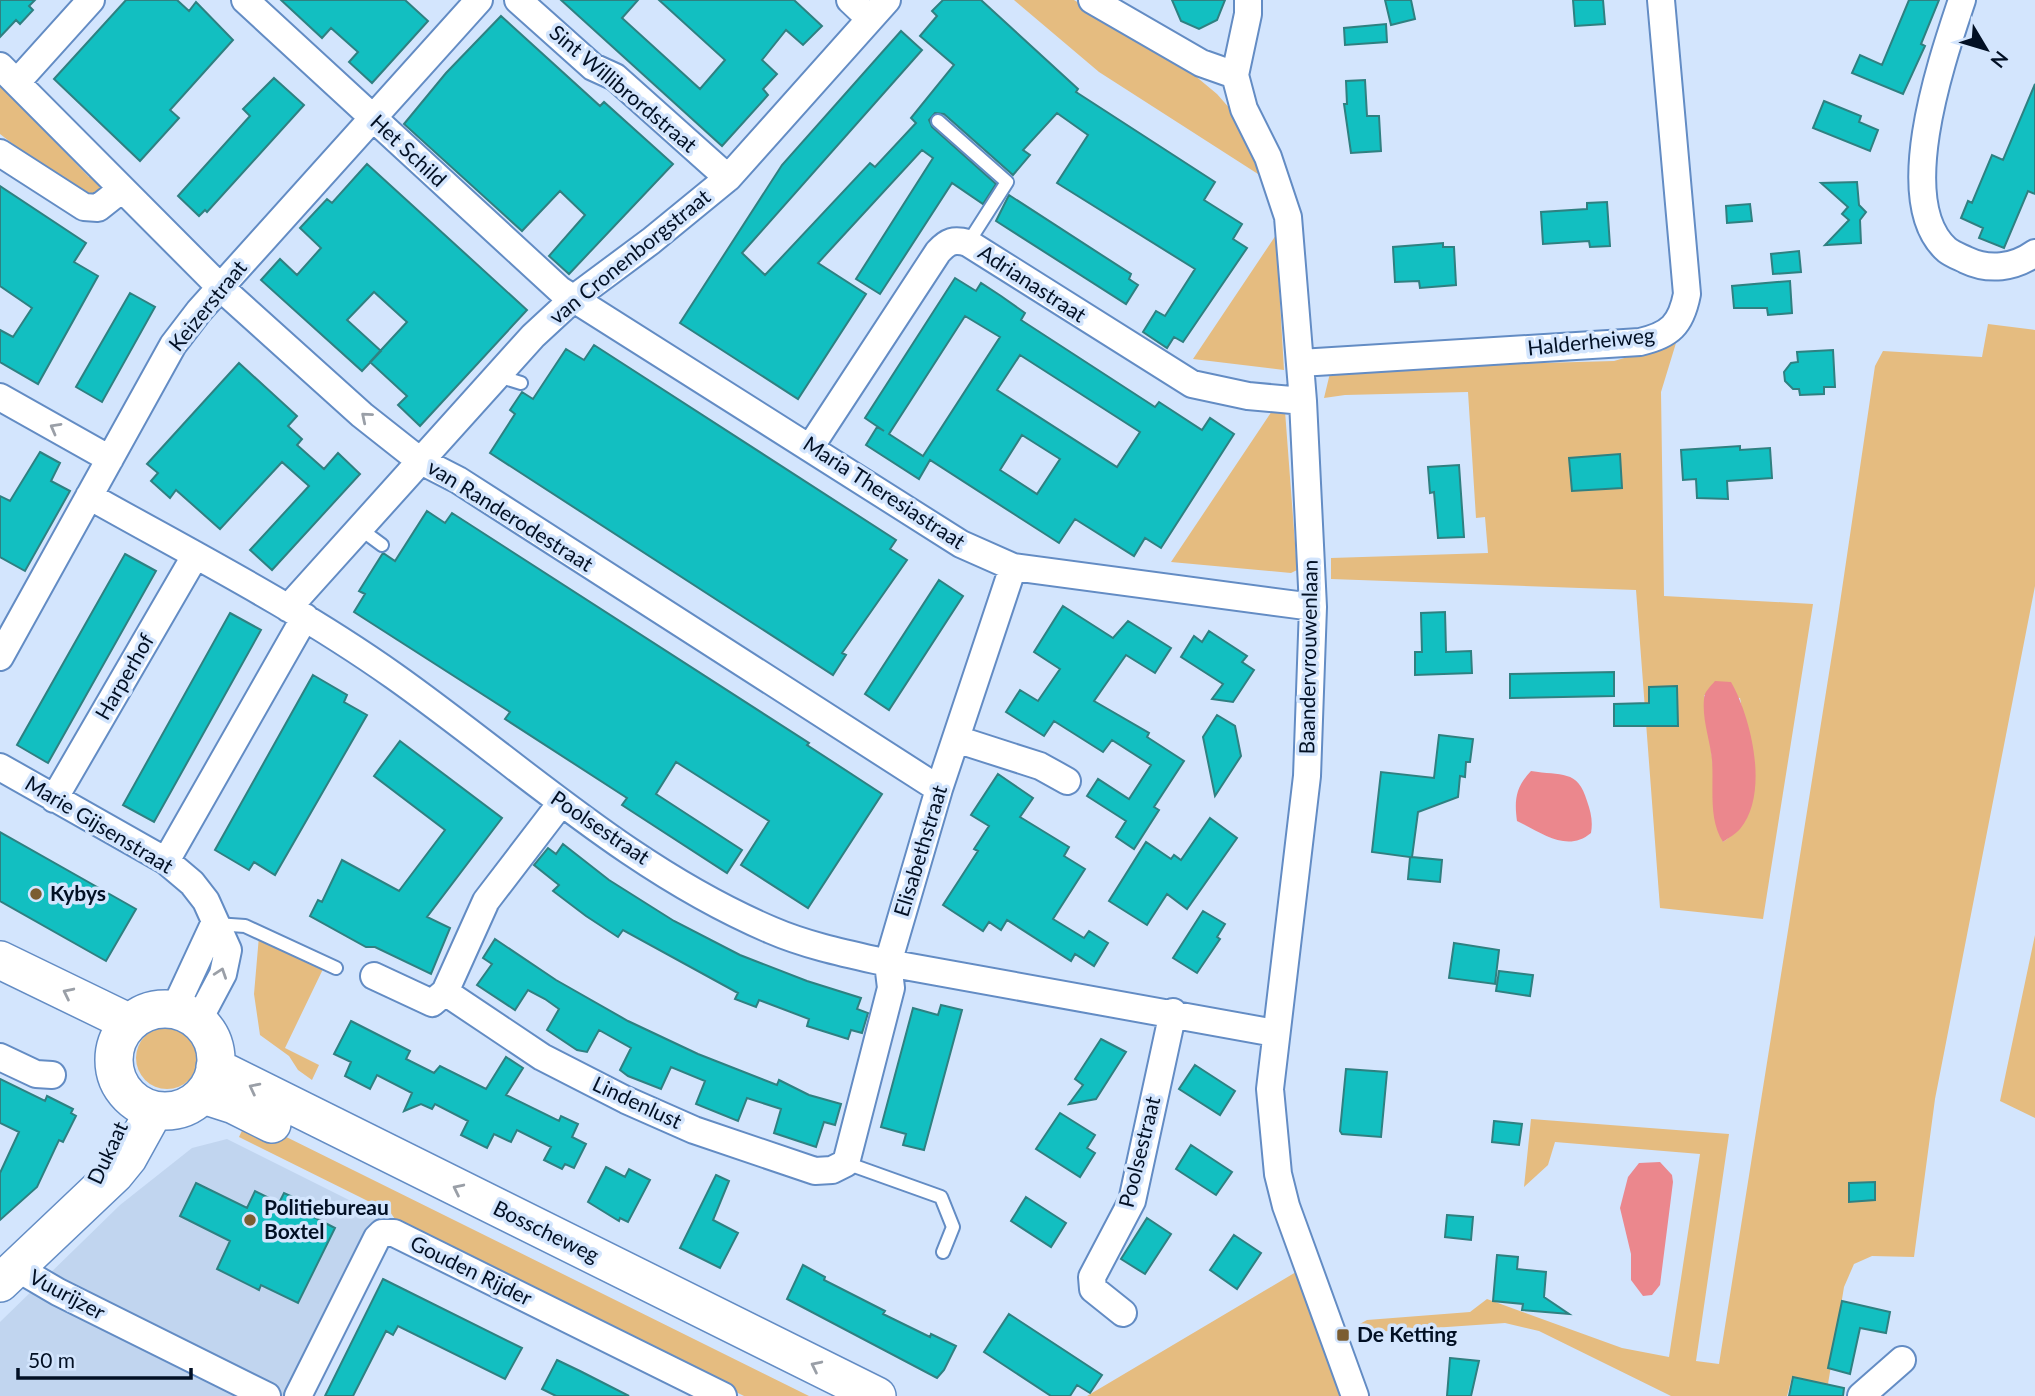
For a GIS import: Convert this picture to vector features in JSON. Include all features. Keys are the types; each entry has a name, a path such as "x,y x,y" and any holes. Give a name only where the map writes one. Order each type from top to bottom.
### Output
{"main road":[{"path":"0,960 122,1036"},
{"path":"0,988 92,1034 122,1036"},
{"path":"158,1009 186,1016 212,1042 209,1081 175,1111 143,1105 118,1083 122,1036 143,1014 158,1009"},
{"name":"Bosscheweg","path":"209,1081 234,1105 820,1396"},
{"name":"Bosscheweg","path":"209,1081 877,1396"},
{"name":"Dukaat","path":"9,1276 83,1206 143,1105"}],"street":[{"path":"9,73 91,0"},
{"name":"Het Schild","path":"245,0 372,119 573,299"},
{"name":"Keizerstraat","path":"0,657 10,615 89,496 173,345 479,0"},
{"name":"Sint Willibrordstraat","path":"518,0 593,67 615,77 728,178"},
{"path":"850,0 878,9"},
{"path":"1093,0 1201,63 1235,75 1248,15 1248,0"},
{"name":"Halderheiweg","path":"1300,363 1640,342 1662,337 1677,323 1687,294 1661,0"},
{"path":"1962,0 1936,81 1923,150 1924,196 1931,229 1947,250 1980,267 2019,264 2035,253"},
{"name":"van Cronenborgstraat","path":"296,612 359,527 495,375 573,299 651,241 728,178 878,9"},
{"name":"van Randerodestraat","path":"9,73 221,288 362,415 419,460 458,480 939,789"},
{"name":"Baandervrouwenlaan","path":"1235,75 1244,109 1268,157 1288,217 1303,401 1313,607 1307,776 1270,1088 1281,1185 1286,1206 1355,1396"},
{"path":"0,153 84,208 98,208 122,189"},
{"name":"Adrianastraat","path":"811,446 947,242 968,243 1192,384 1248,396 1303,401"},
{"name":"Maria Theresiastraat","path":"573,299 811,446 930,526 1013,567 1313,607"},
{"path":"0,397 110,459"},
{"name":"Poolsestraat","path":"89,496 296,612 397,678 561,803 673,878 751,920 824,949 888,963 1275,1032"},
{"name":"Harperhof","path":"54,799 195,556"},
{"name":"Elisabethstraat","path":"888,963 939,789 1013,567"},
{"path":"166,861 296,612"},
{"path":"956,739 1040,766 1067,781"},
{"name":"Marie Gijsenstraat","path":"0,767 166,861 192,883 206,901 214,924 228,950 223,974 186,1016"},
{"path":"374,976 432,1003 445,992 486,901 561,803"},
{"path":"846,1163 891,988 888,963"},
{"name":"Lindenlust","path":"445,992 542,1057 694,1130 815,1171 832,1170 846,1163"},
{"name":"Poolsestraat","path":"1123,1313 1093,1289 1092,1277 1132,1201 1173,1012"},
{"path":"0,1057 36,1074 52,1075"},
{"name":"Gouden Rijder","path":"298,1396 377,1238 382,1233 394,1233 723,1396"},
{"name":"Vuurijzer","path":"9,1276 58,1292 267,1396"},
{"path":"1861,1396 1902,1360"}],"lane":[{"path":"938,121 1007,182 968,243"},
{"path":"495,375 521,383"},
{"path":"359,527 382,545"},
{"path":"214,924 245,926 336,968"},
{"path":"846,1163 941,1197 953,1227 943,1252"}],"shaded area":[{"path":"1014,0 1074,0 1187,69 1217,94 1253,135 1272,183 1099,72"},
{"path":"0,78 44,117 38,124 89,177 96,171 103,188 93,197 75,192 0,134"},
{"path":"1276,235 1284,370 1193,359"},
{"path":"1988,324 2035,330 2035,586 1935,1099 1914,1257 1872,1256 1854,1264 1844,1287 1828,1384 1792,1377 1787,1396 1671,1396 1539,1331 1505,1323 1360,1333 1358,1325 1367,1320 1470,1312 1487,1299 1622,1348 1669,1357 1700,1154 1555,1142 1548,1165 1524,1187 1531,1119 1729,1134 1696,1361 1719,1364 1837,623 1875,366 1883,351 1982,357"},
{"path":"1676,343 1661,392 1664,596 1813,604 1763,919 1660,908 1636,590 1331,579 1331,558 1488,553 1485,517 1476,518 1468,392 1345,395 1324,398 1331,369 1614,361","holes":["1704,695 1740,698 1750,771 1750,808 1743,824 1723,842"]},
{"path":"1276,405 1285,411 1297,570 1291,573 1171,562"},
{"path":"1715,681 1731,682 1738,697 1751,734 1756,776 1749,814 1738,831 1723,842 1713,813 1712,760 1704,707 1705,694"},
{"path":"1531,771 1560,774 1579,784 1590,809 1591,833 1582,839 1564,841 1517,821 1517,794"},
{"path":"2035,935 2035,1118 2000,1101"},
{"path":"259,936 324,967 285,1048 319,1065 312,1080 298,1070 289,1056 260,1035 254,994"},
{"path":"161,1027 173,1027 189,1036 196,1046 196,1070 189,1080 173,1089 161,1089 150,1084 141,1075 136,1064 136,1052 141,1041 150,1032"},
{"path":"248,1118 809,1396 744,1396 400,1226 390,1212 239,1137"},
{"path":"227,1139 381,1216 292,1396 0,1396 0,1322 120,1205 192,1148"},
{"path":"1660,1162 1672,1175 1673,1182 1660,1285 1652,1295 1643,1296 1631,1280 1631,1254 1620,1208 1628,1177 1639,1163"},
{"path":"1296,1272 1340,1396 1087,1396"}],"building":[{"path":"0,0 35,0 29,6 33,10 20,24 16,20 0,37"},
{"path":"126,0 177,0 189,11 196,2 233,40 170,110 179,118 140,161 54,79"},
{"path":"281,0 405,0 428,21 372,83 349,62 358,52 331,28 322,38"},
{"path":"561,0 638,0 622,18 700,89 725,60 659,0 794,0 822,26 803,45 786,30 762,60 777,74 763,89 768,95 722,146"},
{"path":"943,0 981,0 1078,89 1076,92 1215,182 1204,200 1242,224 1233,239 1247,248 1183,342 1174,337 1167,348 1143,332 1156,311 1165,316 1195,269 1057,183 1088,135 1057,113 1023,150 1030,155 1013,175 944,114 935,113 929,120 932,127 996,184 983,204 952,183 880,294 856,279 933,158 922,150 840,239 818,263 866,294 798,399 680,323 782,165 901,31 922,50 742,253 765,275 870,163 875,167 916,123 911,118 954,65 920,36 937,16 932,11"},
{"path":"1172,0 1225,0 1217,20 1199,29 1181,21"},
{"path":"1385,0 1411,0 1415,19 1391,25"},
{"path":"1573,0 1603,0 1605,24 1575,26"},
{"path":"1909,0 1939,0 1921,44 1925,46 1903,94 1852,73 1860,55 1882,65"},
{"path":"501,16 600,106 604,102 673,164 569,274 549,256 585,215 560,191 522,231 404,124 446,73"},
{"path":"1386,24 1387,42 1345,45 1344,28"},
{"path":"274,78 304,105 207,212 205,210 199,216 178,196 250,116 243,109"},
{"path":"1365,80 1367,116 1379,116 1381,151 1351,153 1344,104 1347,104 1346,81"},
{"path":"2035,84 2035,194 2028,191 2004,248 1979,238 1983,228 1961,218 1968,201 1972,203 1992,155 2003,160"},
{"path":"1824,101 1861,116 1859,122 1878,130 1870,151 1813,128"},
{"path":"367,164 527,310 420,426 398,405 407,396 370,362 362,371 261,280 280,259 297,275 321,248 300,228 327,199 332,203","holes":["374,292 407,322 381,351 347,320"]},
{"path":"1857,182 1859,205 1866,212 1860,220 1861,243 1825,245 1849,220 1842,214 1848,207 1821,183"},
{"path":"0,186 86,243 74,262 98,276 38,384 0,362 0,330 13,337 32,308 0,286"},
{"path":"1009,195 1131,274 1129,279 1138,285 1126,304 996,221"},
{"path":"1607,202 1610,246 1590,247 1589,241 1543,244 1541,212 1587,209 1587,203"},
{"path":"1750,204 1752,221 1727,223 1726,206"},
{"path":"1443,243 1443,247 1454,247 1456,285 1420,288 1419,281 1395,282 1393,247"},
{"path":"1799,251 1801,272 1773,274 1771,254"},
{"path":"955,278 976,291 981,283 1025,313 1021,320 1155,407 1159,402 1202,430 1210,418 1234,434 1161,548 1145,538 1134,556 1075,519 1059,543 930,460 919,479 866,445 877,427 884,431 865,418","holes":["965,316 1000,337 923,456 889,434","1020,355 1140,432 1117,467 997,390","1022,435 1060,459 1037,494 1000,470"]},
{"path":"1790,281 1792,313 1768,315 1767,308 1734,308 1732,286"},
{"path":"130,293 155,307 102,402 76,387"},
{"path":"594,345 896,540 890,549 907,560 842,653 846,655 833,675 490,453 515,414 510,410 522,392 533,399 566,349 584,360"},
{"path":"1833,350 1835,387 1824,387 1824,394 1800,395 1799,389 1793,389 1785,381 1784,372 1791,363 1798,362 1797,352"},
{"path":"239,363 297,416 288,426 302,439 297,445 324,469 338,453 360,474 272,570 250,550 309,486 282,462 220,529 176,490 170,498 151,481 158,473 147,464"},
{"path":"1740,446 1740,450 1770,448 1772,478 1727,481 1728,499 1697,498 1696,479 1683,480 1681,450"},
{"path":"40,452 60,463 51,481 70,491 25,571 0,557 0,496 10,501"},
{"path":"1620,454 1622,488 1572,491 1569,458"},
{"path":"1459,465 1464,537 1438,538 1434,492 1430,493 1428,467"},
{"path":"427,511 445,523 452,513 809,743 807,745 882,794 808,908 741,865 769,821 676,762 656,794 742,850 727,873 622,805 627,798 505,719 510,712 354,612 365,594 359,591 383,553 395,561"},
{"path":"125,554 156,571 48,763 17,745"},
{"path":"939,580 963,596 889,710 865,694"},
{"path":"1063,606 1113,638 1128,621 1171,648 1155,673 1126,655 1094,701 1149,733 1147,737 1184,761 1154,807 1159,810 1134,849 1116,837 1126,821 1087,796 1098,779 1129,799 1151,765 1112,740 1103,752 1054,721 1044,736 1006,712 1020,690 1038,701 1060,669 1034,652"},
{"path":"1445,612 1446,652 1471,651 1472,673 1415,675 1415,652 1422,652 1421,613"},
{"path":"230,613 261,630 154,822 123,805"},
{"path":"1209,631 1247,656 1242,662 1254,670 1233,702 1212,699 1223,684 1181,657 1194,636 1202,642"},
{"path":"1614,672 1614,696 1510,698 1510,674"},
{"path":"313,675 347,695 344,702 367,715 275,875 254,862 249,870 215,850"},
{"path":"1677,686 1678,726 1614,726 1614,704 1649,703 1649,687"},
{"path":"1217,715 1235,726 1241,756 1215,796 1203,737"},
{"path":"1439,735 1473,739 1470,762 1466,762 1465,777 1460,776 1458,797 1418,812 1412,857 1442,860 1440,882 1408,879 1410,857 1372,852 1381,772 1434,778"},
{"path":"400,741 502,818 427,917 450,928 431,974 375,947 366,947 310,916 318,900 322,902 342,860 399,891 445,830 374,776"},
{"path":"998,774 1033,798 1020,817 1069,847 1064,856 1085,869 1053,919 1084,938 1089,931 1108,943 1094,966 1075,954 1071,961 1007,920 1001,930 989,922 983,931 943,905 978,851 974,849 989,826 971,815"},
{"path":"1210,818 1237,838 1187,909 1167,894 1147,925 1109,901 1146,842 1171,859 1174,855 1181,860"},
{"path":"0,832 136,909 106,961 0,901"},
{"path":"563,844 609,880 674,921 740,955 861,998 857,1009 868,1013 862,1033 851,1030 848,1039 807,1026 809,1019 759,1000 756,1007 735,999 738,993 623,930 618,937 553,891 559,885 534,865 548,848 556,854"},
{"path":"1203,911 1225,924 1217,937 1220,939 1197,973 1173,958"},
{"path":"495,939 556,980 628,1021 698,1054 777,1085 779,1080 809,1095 841,1104 835,1125 824,1122 816,1147 774,1133 781,1109 747,1098 738,1121 696,1104 705,1081 671,1067 661,1089 628,1076 620,1070 631,1048 599,1030 587,1052 577,1050 547,1030 559,1009 545,999 528,990 515,1010 477,985 492,964 483,958"},
{"path":"1454,943 1499,950 1495,984 1449,978"},
{"path":"1499,971 1533,975 1530,996 1496,991"},
{"path":"941,1005 962,1010 924,1150 903,1145 906,1134 881,1127 913,1008 938,1015"},
{"path":"351,1021 410,1051 406,1059 434,1073 440,1066 486,1089 506,1057 523,1068 506,1095 559,1121 561,1116 578,1124 572,1137 586,1144 574,1168 565,1164 562,1169 544,1160 551,1147 517,1130 511,1142 494,1134 487,1148 461,1135 468,1121 435,1104 432,1109 421,1104 404,1111 412,1093 377,1075 370,1089 345,1076 351,1062 334,1054"},
{"path":"1101,1039 1126,1052 1096,1099 1069,1104 1083,1085 1075,1079"},
{"path":"1195,1065 1235,1091 1220,1115 1179,1089"},
{"path":"1346,1069 1387,1072 1381,1137 1342,1134 1340,1131"},
{"path":"0,1079 45,1101 47,1096 73,1109 71,1113 76,1116 63,1142 59,1140 37,1187 0,1220 0,1173 19,1132 0,1123"},
{"path":"1060,1113 1095,1135 1087,1148 1095,1153 1080,1177 1036,1149"},
{"path":"1494,1121 1522,1124 1519,1145 1492,1142"},
{"path":"1191,1145 1232,1172 1216,1195 1176,1169"},
{"path":"606,1167 625,1177 629,1169 650,1180 628,1222 620,1218 619,1221 588,1202"},
{"path":"716,1175 729,1181 713,1220 738,1233 720,1268 680,1248"},
{"path":"1875,1182 1875,1200 1849,1202 1849,1183"},
{"path":"196,1183 247,1208 255,1191 279,1203 284,1193 302,1201 298,1209 335,1228 298,1303 261,1285 259,1290 217,1269 230,1241 180,1216"},
{"path":"1026,1197 1066,1223 1051,1247 1011,1221"},
{"path":"1447,1215 1473,1217 1471,1240 1445,1237"},
{"path":"1147,1218 1171,1234 1145,1274 1121,1259"},
{"path":"1234,1235 1261,1253 1237,1289 1210,1270"},
{"path":"1497,1255 1518,1257 1517,1269 1546,1272 1544,1297 1569,1314 1522,1310 1523,1304 1493,1301"},
{"path":"803,1265 825,1277 824,1280 885,1311 883,1314 930,1337 931,1334 956,1346 944,1370 937,1378 787,1299"},
{"path":"383,1279 522,1348 505,1379 398,1326 393,1335 386,1331 353,1396 325,1396"},
{"path":"1842,1301 1890,1312 1886,1333 1860,1328 1850,1374 1828,1368"},
{"path":"1009,1314 1102,1375 1090,1393 1077,1385 1070,1396 1051,1396 984,1352"},
{"path":"1450,1358 1479,1361 1471,1396 1447,1396"},
{"path":"557,1360 629,1396 556,1396 542,1389"},
{"path":"1793,1377 1844,1388 1843,1396 1789,1396"}],"place":[{"name":"Kybys","path":"36,894"},
{"name":"Politiebureau Boxtel","path":"250,1220"},
{"name":"De Ketting","path":"1343,1335"}]}
